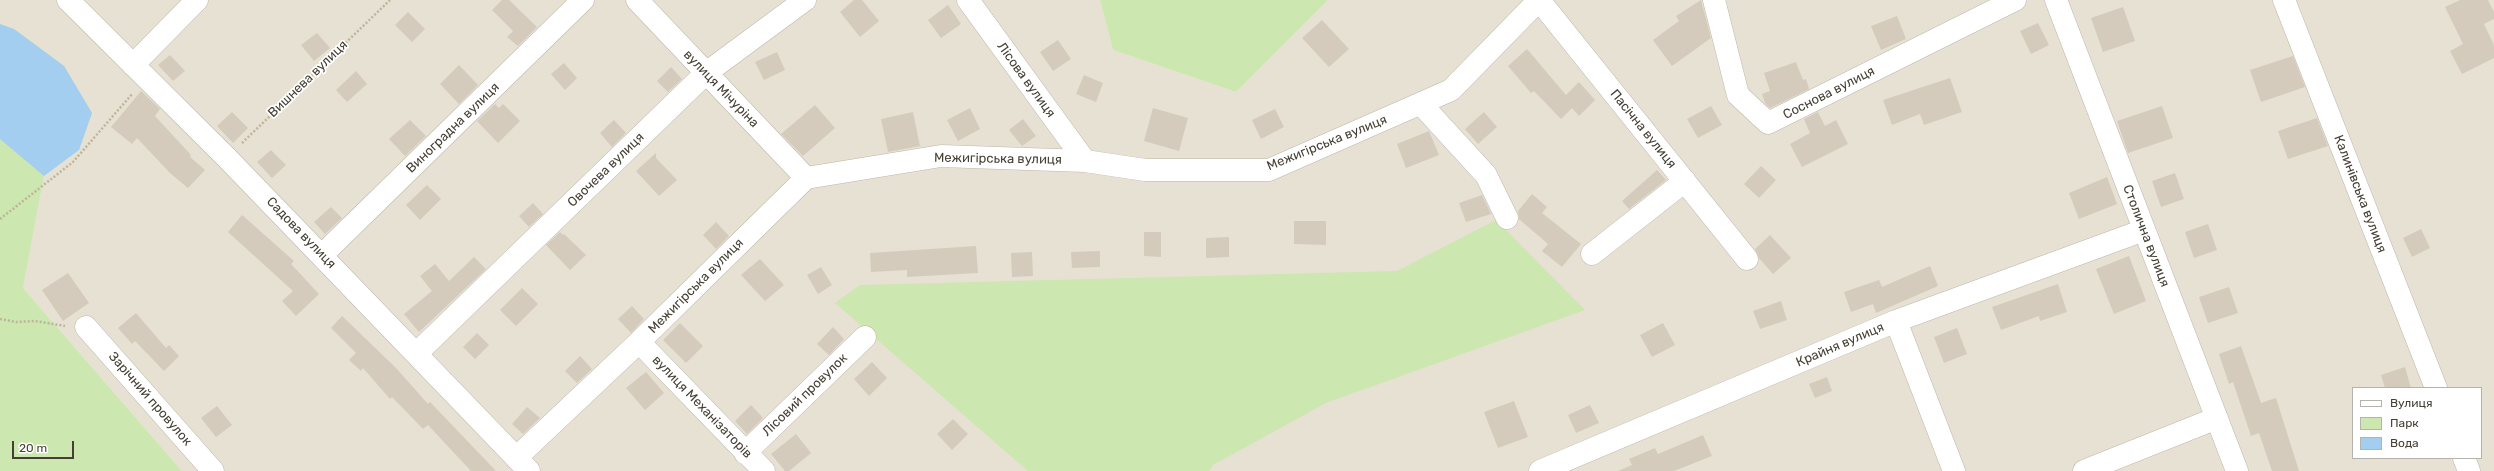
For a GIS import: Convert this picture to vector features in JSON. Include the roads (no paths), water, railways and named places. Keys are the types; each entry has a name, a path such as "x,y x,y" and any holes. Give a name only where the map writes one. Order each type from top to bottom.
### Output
{"street":[{"name":"Садова вулиця","path":"68,0 322,255 522,464"},
{"path":"139,71 198,0"},
{"name":"Виноградна вулиця","path":"322,255 583,0"},
{"name":"вулиця Мічуріна","path":"637,0 806,178"},
{"name":"Овочева вулиця","path":"417,353 706,72 805,0"},
{"name":"Лісова вулиця","path":"968,0 1084,161"},
{"name":"Межигірська вулиця","path":"522,464 640,342 806,178 941,156 1084,161 1145,170 1270,170 1451,90 1539,0"},
{"name":"Пасічна вулиця","path":"1539,0 1747,259"},
{"name":"Соснова вулиця","path":"1714,0 1738,96 1768,123 2015,0"},
{"name":"Столична вулиця","path":"2056,0 2237,471"},
{"name":"Калинівська вулиця","path":"2284,0 2436,387"},
{"path":"1421,104 1486,175 1507,218"},
{"path":"1592,254 1685,181"},
{"name":"Крайня вулиця","path":"1540,471 1896,321 2144,230"},
{"path":"1896,321 1954,471"},
{"name":"Зарічний провулок","path":"86,327 213,471"},
{"name":"Лісовий провулок","path":"745,453 865,337"},
{"name":"вулиця Механізаторів","path":"640,342 745,453 764,471"},
{"path":"2084,471 2216,418"},
{"path":"2464,459 2469,471"}],"water":[{"path":"0,24 14,29 64,66 92,113 79,150 44,176 0,139"}]}
